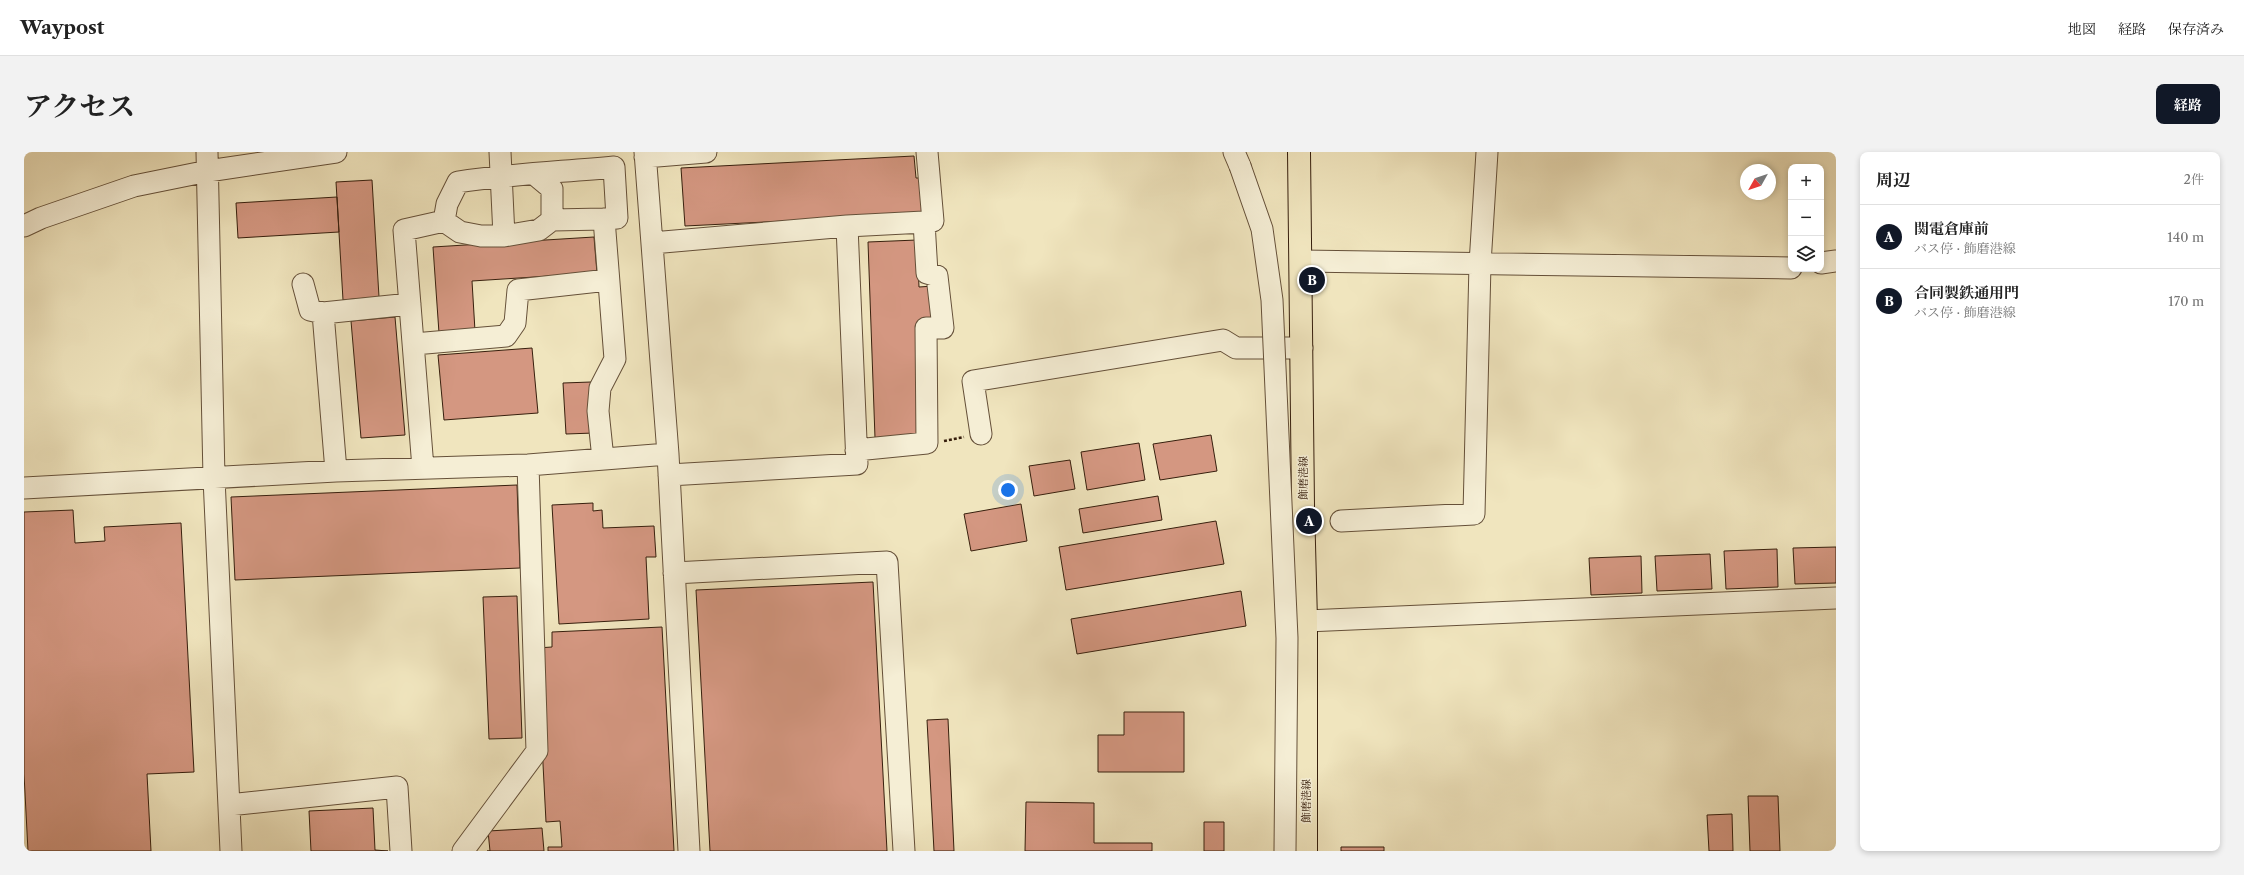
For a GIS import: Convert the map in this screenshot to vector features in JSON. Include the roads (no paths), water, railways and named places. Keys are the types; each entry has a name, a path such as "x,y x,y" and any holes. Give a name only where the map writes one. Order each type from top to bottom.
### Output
{"main road":[{"name":"飾磨港線","path":"1300,152 1303,506 1306,621 1306,851"}],"street":[{"path":"24,226 40,218 207,161 336,152"},
{"path":"500,152 504,236"},
{"path":"688,851 668,454 645,154 706,152"},
{"path":"652,243 847,226 933,221 927,152"},
{"path":"1341,521 1474,514 1480,264 1487,152"},
{"path":"1237,159 1262,228 1272,300 1287,638 1285,851"},
{"path":"207,161 214,478 231,851"},
{"path":"423,468 404,230 444,221 460,232 481,236 504,236 539,230 552,220 617,218 614,167 534,174 501,175 458,182 448,204 444,221"},
{"path":"534,174 552,189 552,220"},
{"path":"603,459 598,411 600,388 615,359 604,219"},
{"path":"856,450 927,443 926,328 943,328 937,276 927,273 924,222"},
{"path":"669,475 857,464 847,226"},
{"path":"1302,260 1788,268"},
{"path":"1824,263 1836,261"},
{"path":"414,344 506,336 515,322 518,290 608,280"},
{"path":"303,284 310,310 323,313 410,304"},
{"path":"323,313 336,471"},
{"path":"974,435 973,381 1223,340 1236,348 1302,348"},
{"path":"24,488 336,471 528,465 668,454"},
{"path":"463,851 537,751 528,465"},
{"path":"674,573 888,562 904,851"},
{"path":"1306,621 1836,598"},
{"path":"229,805 397,787 402,851"}],"place":[{"name":"合同製鉄通用門","path":"1312,280"},
{"name":"関電倉庫前","path":"1309,521"}]}
